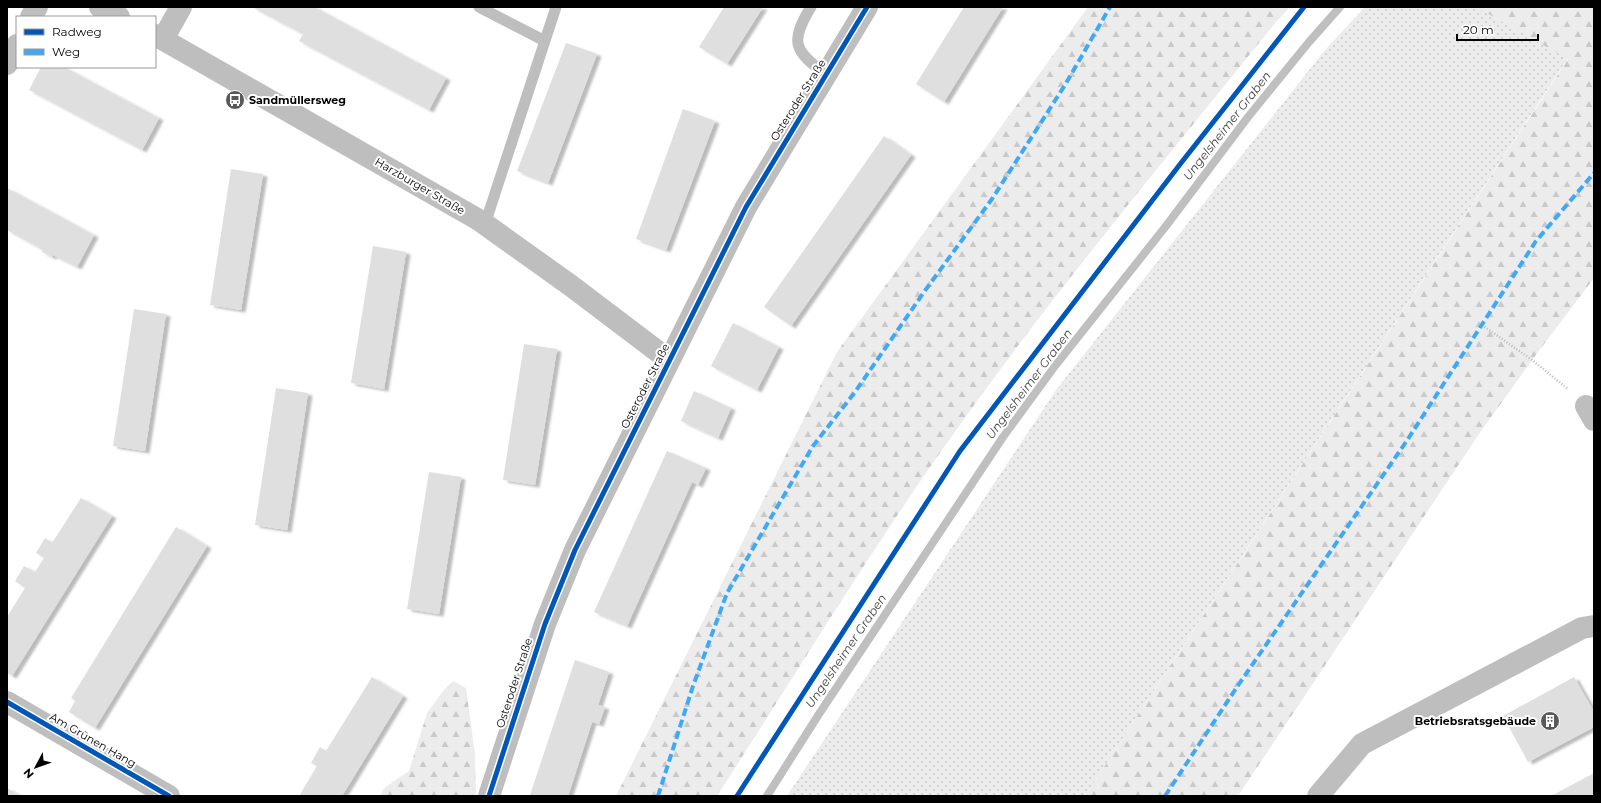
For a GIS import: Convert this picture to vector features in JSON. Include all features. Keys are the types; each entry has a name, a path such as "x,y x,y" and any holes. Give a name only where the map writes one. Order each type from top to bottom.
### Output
{"street":[{"path":"32,16 37,7"},
{"path":"100,7 117,16"},
{"path":"159,37 181,7"},
{"name":"Osteroder Straße","path":"489,796 545,624 575,550 746,207 867,7"},
{"name":"Harzburger Straße","path":"159,37 485,224 669,360"},
{"path":"7,64 16,47"},
{"path":"1318,796 1362,744 1582,628 1594,626"},
{"name":"Am Grünen Hang","path":"7,702 168,796"}],"lane":[{"path":"479,7 545,41"},
{"path":"485,224 556,7"},
{"path":"812,7 800,26 798,44 807,61 826,74"}],"path":[{"path":"1482,325 1545,370 1590,413"}],"green space":[{"path":"1088,7 1290,7 1276,22 1075,272 1035,323 959,426 896,517 717,796 616,796 837,352"},
{"path":"1365,7 1476,7 1568,58 1085,796 787,796 1056,390 1325,50"},
{"path":"1476,7 1594,7 1594,278 1532,360 1479,434 1238,796 1085,796 1568,59"},
{"path":"453,681 466,688 475,754 476,796 380,796 384,788 409,771 427,713 443,691"}],"building":[{"path":"252,7 317,7 316,8 446,78 429,110 299,41 303,34"},
{"path":"724,7 763,7 727,64 699,47"},
{"path":"964,7 1003,7 944,102 916,84"},
{"path":"566,43 597,54 548,183 517,171"},
{"path":"40,68 66,68 159,118 142,150 29,90"},
{"path":"683,109 715,121 666,250 636,239"},
{"path":"884,136 911,155 791,326 764,307"},
{"path":"231,169 263,174 241,310 210,305"},
{"path":"7,188 94,235 77,267 53,255 52,257 42,252 43,250 7,230"},
{"path":"373,246 406,252 384,389 351,383"},
{"path":"134,309 166,314 145,451 113,446"},
{"path":"733,323 779,347 757,390 711,366"},
{"path":"524,344 557,349 535,485 503,480"},
{"path":"276,388 308,393 287,530 255,525"},
{"path":"694,391 731,408 718,438 681,421"},
{"path":"667,451 706,468 698,485 692,482 627,626 594,612"},
{"path":"429,472 461,477 439,614 407,609"},
{"path":"81,498 112,516 12,676 7,673 7,617 25,588 15,581 24,566 35,572 44,558 36,553 45,538 52,543"},
{"path":"176,527 207,546 95,728 69,712 75,701 71,698"},
{"path":"575,660 609,672 598,705 605,707 599,724 592,722 568,796 533,796 530,795"},
{"path":"372,677 403,696 342,796 299,796 317,766 311,763 320,747 326,751"},
{"name":"Betriebsratsgebäude","path":"1574,677 1594,712 1594,727 1528,762 1503,716"},
{"path":"1594,773 1594,796 1551,796"},
{"path":"7,788 21,796 7,796"}],"waterway":[{"name":"Ungelsheimer Graben","path":"767,796 819,714 1003,437 1055,366 1166,226 1248,117 1309,42 1340,7"}],"marked path":[{"path":"658,796 693,686 727,593 813,446 855,392 924,292 992,199 1065,85 1110,7"},
{"path":"1165,796 1239,684 1406,442 1536,241 1594,173"}],"cycle path":[{"path":"489,796 545,624 575,550 746,207 867,7"},
{"path":"737,796 960,451 1181,163 1304,7"},
{"path":"7,702 169,796"}],"place":[{"name":"Sandmüllersweg","path":"235,100"},
{"name":"Betriebsratsgebäude","path":"1550,721"}]}
